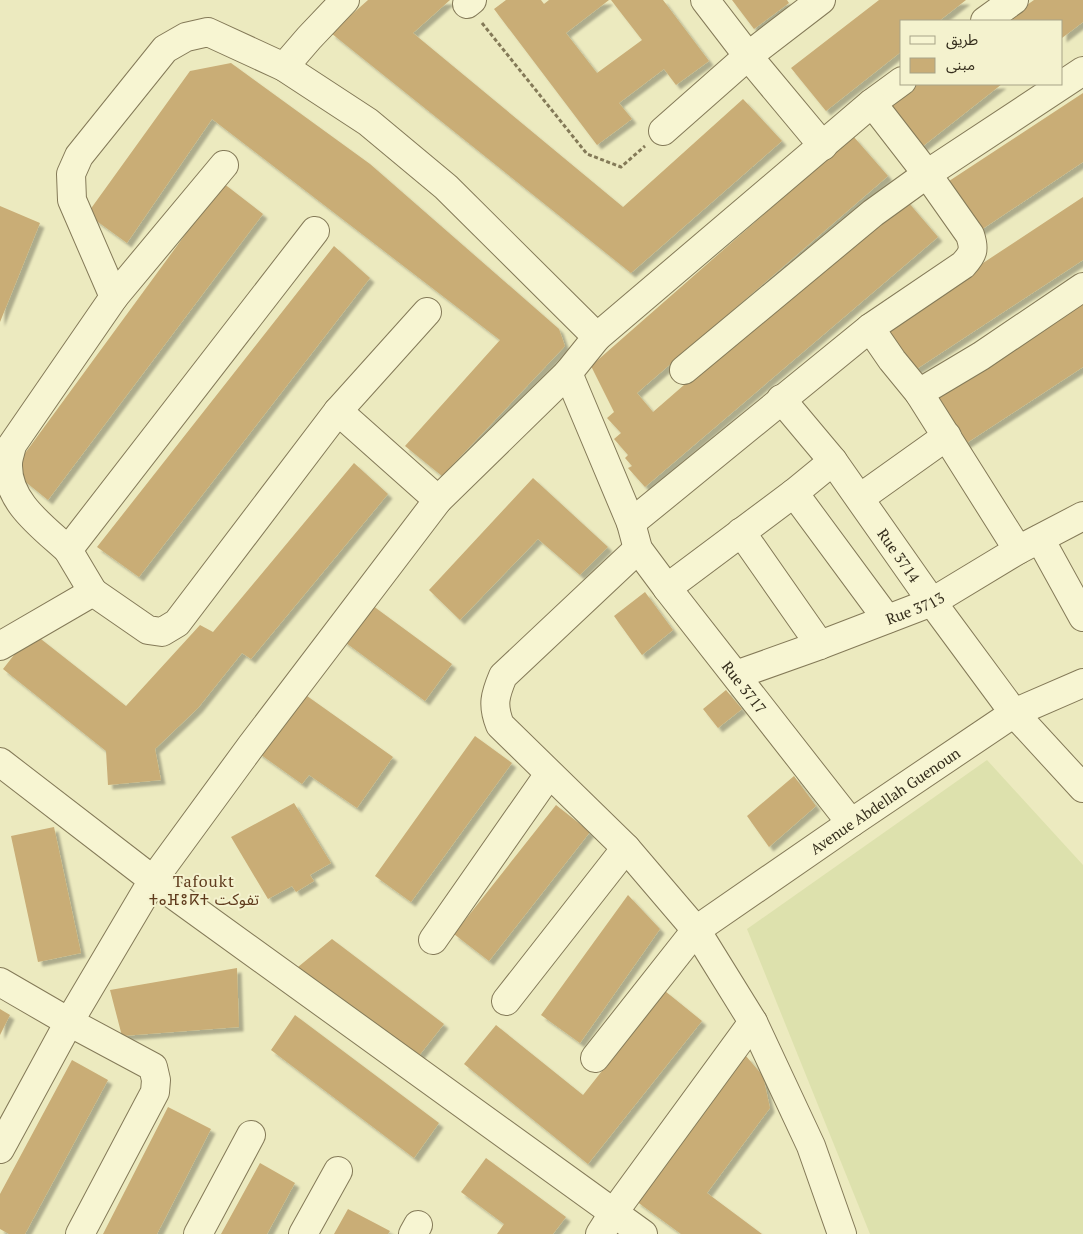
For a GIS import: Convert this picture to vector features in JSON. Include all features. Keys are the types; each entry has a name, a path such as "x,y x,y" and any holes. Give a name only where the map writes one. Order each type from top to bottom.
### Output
{"street":[{"path":"284,66 345,0"},
{"path":"705,0 748,56 823,146"},
{"path":"663,131 748,56 821,0"},
{"path":"985,20 1014,0"},
{"path":"114,297 72,200 71,174 79,156 165,49 186,37 208,32 284,66 368,122 446,187 597,337"},
{"path":"1063,84 1083,71"},
{"path":"0,1149 69,1022 153,880 251,746 438,500 568,373 597,337 872,103 900,82"},
{"path":"684,370 874,213 926,174 1062,85"},
{"path":"631,523 870,328 963,265 971,256 974,246 970,236 872,103"},
{"path":"224,166 114,297 12,445 7,463 12,490 29,514 68,550 94,592 148,630 162,632 177,623 338,410 427,312"},
{"path":"68,550 314,231"},
{"path":"919,393 981,356 1083,287"},
{"path":"870,328 896,366 919,393 947,436 1083,617"},
{"path":"568,373 631,523 638,549 503,676 496,694 494,712 500,725 626,848 696,930 753,1022 811,1146 842,1234"},
{"name":"Rue 3714","path":"781,399 833,460 932,602 1014,714 1083,788"},
{"path":"338,410 438,500"},
{"path":"860,498 947,436"},
{"path":"667,588 794,493 833,460"},
{"path":"794,493 887,619"},
{"name":"Rue 3713","path":"736,675 820,646 932,602 1029,545 1083,516"},
{"path":"741,532 820,646"},
{"name":"Rue 3717","path":"638,549 851,823"},
{"path":"0,646 94,592"},
{"name":"Avenue Abdellah Guenoun","path":"595,1058 696,930 1014,714 1083,682"},
{"path":"0,762 153,880 608,1223 643,1234"},
{"path":"433,940 549,774"},
{"path":"506,1001 626,848"},
{"path":"0,982 152,1067 156,1080 155,1092 80,1234"},
{"path":"608,1223 753,1022"},
{"path":"198,1234 251,1135"},
{"path":"302,1234 338,1171"}],"path":[{"path":"469,2 587,154 621,167 663,131"}],"green space":[{"path":"987,760 1083,865 1083,1234 870,1234 747,929"}],"building":[{"path":"368,0 450,0 413,33 623,207 743,99 782,141 631,273 331,33"},
{"path":"506,0 541,0 544,4 549,0 609,0 566,33 597,73 642,40 611,0 663,0 709,61 676,85 664,69 619,103 632,119 597,145 494,9"},
{"path":"732,0 787,0 789,3 754,29"},
{"path":"879,0 966,0 940,20 900,20 900,53 826,111 791,68"},
{"path":"1034,0 1083,0 1083,22 1063,37 1063,20 1005,20"},
{"path":"231,63 370,164 559,329 565,346 442,476 405,446 500,340 212,119 127,243 87,214 190,71"},
{"path":"917,85 1001,85 918,150 885,107"},
{"path":"1083,93 1083,162 975,234 943,185"},
{"path":"853,136 888,176 637,393 653,412 902,195 938,237 645,487 628,468 632,466 625,458 628,455 614,439 621,433 607,418 614,412 591,366"},
{"path":"223,183 263,214 48,500 12,471"},
{"path":"1083,197 1083,260 906,376 877,333"},
{"path":"0,206 40,223 0,322"},
{"path":"334,246 370,278 139,577 97,547"},
{"path":"1083,300 1083,367 959,448 928,401"},
{"path":"354,463 388,494 251,659 242,653 198,708 155,749 161,780 108,785 106,751 3,669 32,632 126,706 200,625 213,632"},
{"path":"533,478 608,547 580,575 538,539 460,620 429,590"},
{"path":"645,592 673,630 642,655 614,616"},
{"path":"369,603 452,664 425,701 342,640"},
{"path":"726,690 742,709 718,728 703,709"},
{"path":"300,691 393,757 357,808 309,775 302,784 257,752"},
{"path":"475,736 512,763 411,902 375,876"},
{"path":"794,776 816,806 769,847 747,816"},
{"path":"294,803 331,863 310,875 314,881 296,892 292,886 268,899 231,837"},
{"path":"556,805 590,832 489,961 454,934"},
{"path":"54,827 81,953 38,962 11,836"},
{"path":"628,895 660,929 580,1043 541,1015"},
{"path":"332,939 444,1024 418,1057 298,967"},
{"path":"237,968 239,1027 122,1036 110,990"},
{"path":"665,991 702,1021 588,1164 464,1064 496,1025 583,1095"},
{"path":"0,1009 10,1015 0,1035"},
{"path":"295,1015 439,1123 414,1158 271,1050"},
{"path":"746,1056 763,1076 770,1108 707,1193 762,1234 681,1234 636,1201"},
{"path":"72,1060 108,1080 25,1234 9,1234 0,1229 0,1194"},
{"path":"168,1107 211,1129 157,1234 103,1234"},
{"path":"486,1158 566,1217 553,1234 497,1234 504,1224 461,1192"},
{"path":"260,1163 295,1183 267,1234 221,1234"},
{"path":"348,1209 390,1231 388,1234 334,1234"}],"district":[{"name":"Tafoukt ⵜⴰⴼⵓⴽⵜ تفوكت","path":"204,890"}]}
